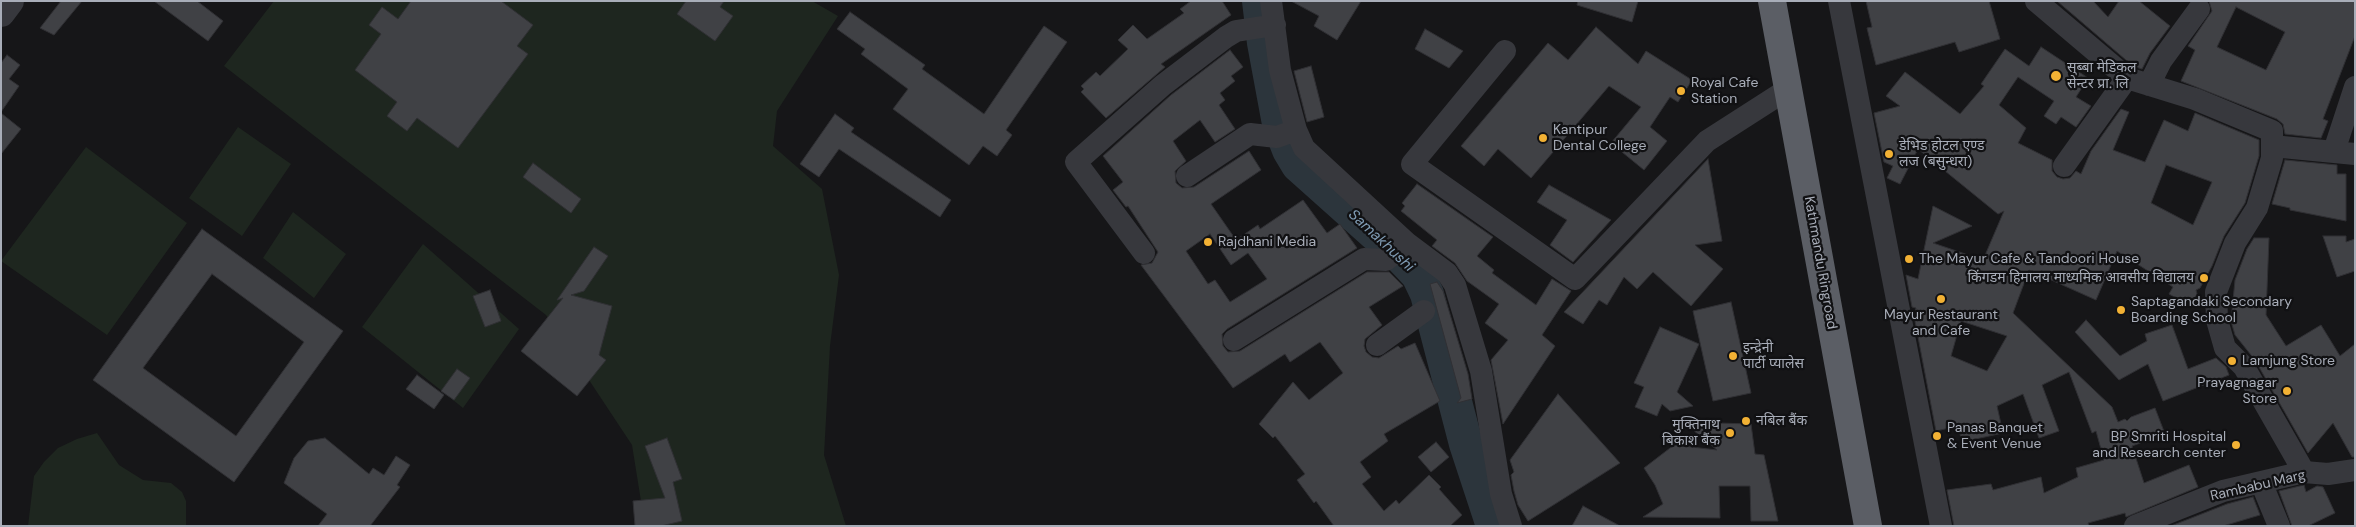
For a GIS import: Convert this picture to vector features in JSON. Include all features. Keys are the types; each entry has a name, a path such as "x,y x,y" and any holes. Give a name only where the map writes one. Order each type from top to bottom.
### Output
{"highway":[{"name":"Kathmandu Ringroad","path":"1772,1 1868,526"}],"street":[{"path":"1271,1 1267,26 1280,70 1288,133 1400,249 1447,273 1455,285 1481,371 1501,494 1511,526"},
{"path":"1839,1 1941,526"},
{"path":"2036,1 2127,78 2149,84 2164,91 2195,99 2272,131 2272,158 2257,208 2235,243 2216,292 2217,320 2225,348 2244,366 2304,472"},
{"path":"2149,84 2161,62 2200,9"},
{"path":"1144,253 1076,162 1163,85 1226,37 1236,31 1267,26"},
{"path":"1505,51 1412,164 1574,279 1707,142 1788,89"},
{"path":"2064,166 2127,78"},
{"path":"2272,146 2344,153 2355,87"},
{"path":"1187,176 1250,134 1288,133"},
{"path":"1234,340 1364,259 1386,260 1400,249"},
{"path":"1377,345 1424,310"},
{"name":"Rambabu Marg","path":"2135,526 2223,491 2304,472 2328,474 2355,470"},
{"path":"2262,482 2278,526"}],"shaded area":[{"path":"274,1 812,1 838,16 777,111 773,146 822,189 839,275 830,346 824,455 846,526 645,526 632,445 546,315 224,66"},
{"path":"238,127 291,164 242,236 189,198"},
{"path":"86,147 187,223 107,335 1,261"},
{"path":"293,212 346,254 314,298 263,258"},
{"path":"423,244 519,329 463,408 362,327"},
{"path":"97,433 119,465 143,480 171,483 182,492 186,501 186,526 28,526 34,476 44,462 58,448 77,439"}],"building":[{"path":"61,1 82,1 54,35 40,28"},
{"path":"154,1 197,1 223,21 208,41"},
{"path":"411,1 501,1 533,25 517,46 528,54 458,148 417,118 407,131 387,116 397,102 355,70 381,34 369,25 382,7 398,19"},
{"path":"686,1 724,1 720,7 733,16 715,41 677,14"},
{"path":"1191,1 1222,1 1231,15 1161,64 1165,67 1106,118 1081,92 1084,89 1081,86 1096,72 1100,76 1128,49 1118,40 1133,25 1147,39 1184,13 1180,9"},
{"path":"1291,1 1361,1 1337,40 1314,26 1319,16"},
{"path":"1578,1 1638,1 1632,22 1577,5"},
{"path":"1866,1 1989,1 2000,39 1959,52 1955,42 1876,65 1867,28 1872,27"},
{"path":"2057,1 2093,1 2108,17 2119,1 2139,1 2170,26 2150,53 2142,69 2133,66"},
{"path":"2209,1 2355,1 2355,36 2323,119 2328,121 2321,138 2285,134 2283,124 2277,119 2181,81 2195,50 2188,46 2212,11","holes":["2236,7 2285,32 2266,70 2217,47"]},
{"path":"850,12 925,65 922,69 984,114 1044,26 1067,42 1006,130 1012,135 997,156 983,146 969,165 893,109 908,89 861,54 865,49 837,29"},
{"path":"1596,27 1638,64 1646,51 1692,80 1678,102 1670,97 1650,127 1667,141 1644,170 1611,143 1641,107 1609,86 1531,178 1498,149 1484,166 1461,146 1548,43 1568,60"},
{"path":"1425,29 1463,51 1449,68 1415,49"},
{"path":"2041,47 2088,78 2076,97 2091,106 2076,127 2061,117 2056,124 2044,116 2054,101 2018,77 1999,105 2026,128 2018,143 2052,160 2052,171 2057,177 2063,179 2070,178 2076,171 2081,174 2091,151 2121,109 2129,112 2113,150 2145,162 2164,120 2188,131 2195,113 2259,140 2259,156 2245,203 2224,236 2212,266 2200,288 2196,290 2197,294 2190,306 2169,294 2173,287 2117,251 2096,300 2029,270 2013,313 2112,407 2118,422 2125,419 2127,421 2131,417 2155,408 2165,434 2132,446 2144,483 2189,465 2198,487 2126,517 2125,513 2088,523 2089,526 1954,526 1947,490 1991,484 1993,490 2041,477 2044,493 2078,477 2076,468 2104,460 2096,431 2092,433 2069,372 2042,385 2059,431 2039,438 2023,394 1997,406 2003,433 1962,442 1958,426 1936,431 1914,316 1916,308 1912,307 1906,275 1918,279 1933,206 1972,226 1933,243 1983,260 2004,211 1998,214 1918,149 1900,184 1887,178 1893,166 1884,162 1874,113 1900,106 1886,96 1905,72 1960,114 1984,86 1981,84 2005,49 2029,66","holes":["2166,165 2212,182 2193,225 2151,203","1961,321 2007,336 1987,371 1951,356"]},
{"path":"1230,50 1243,67 1231,76 1235,81 1220,93 1225,100 1219,105 1235,129 1215,142 1200,120 1173,141 1186,161 1175,171 1176,183 1182,188 1194,187 1249,151 1261,170 1211,204 1236,240 1258,225 1260,229 1303,200 1327,233 1340,224 1357,248 1227,329 1222,334 1223,346 1228,352 1240,351 1367,272 1389,272 1403,286 1369,307 1382,325 1365,339 1364,346 1366,352 1372,357 1379,358 1398,346 1401,349 1415,343 1440,401 1384,434 1388,441 1360,462 1371,477 1362,484 1384,511 1396,500 1399,504 1429,475 1441,487 1439,489 1462,515 1450,526 1334,526 1316,501 1314,503 1297,480 1305,474 1275,436 1273,438 1259,424 1293,382 1309,400 1343,373 1320,342 1290,362 1285,354 1233,388 1141,265 1152,263 1158,252 1128,206 1126,207 1113,190 1123,182 1103,156 1171,95","holes":["1210,234 1231,265 1248,253 1267,279 1230,302 1215,280 1208,284 1186,251"]},
{"path":"7,55 20,65 9,79 19,86 1,112 1,63"},
{"path":"1311,66 1324,117 1307,122 1294,71"},
{"path":"1,113 21,129 1,154"},
{"path":"835,114 854,128 851,132 951,200 940,217 839,149 819,177 800,164"},
{"path":"1708,159 1722,241 1695,245 1723,269 1691,306 1653,272 1637,289 1624,277 1607,305 1599,300 1583,324 1564,312"},
{"path":"2285,160 2337,165 2337,174 2346,174 2346,221 2290,210 2290,208 2272,204"},
{"path":"533,163 581,199 571,213 523,177"},
{"path":"1417,184 1493,237 1477,256 1494,270 1492,273 1536,305 1552,279 1571,291 1542,335 1555,346 1503,424 1491,360 1508,340 1485,323 1499,304 1467,281 1455,263 1432,246 1437,240 1401,211 1405,206 1402,203"},
{"path":"1549,185 1611,220 1573,262 1550,245 1567,220 1537,202"},
{"path":"202,229 343,331 234,482 93,380","holes":["212,274 304,342 236,436 143,368"]},
{"path":"2323,236 2346,236 2346,242 2355,239 2355,271 2337,277"},
{"path":"2254,238 2269,238 2266,315 2286,346 2321,325 2340,356 2355,344 2355,457 2352,457 2333,423 2308,453 2255,360 2235,335 2231,321 2235,280 2247,249"},
{"path":"594,247 608,256 584,291 571,295 612,306 599,355 606,360 577,396 521,351 563,298 557,300"},
{"path":"1437,282 1443,291 1468,374 1472,399 1457,403 1461,398 1430,284"},
{"path":"490,290 501,321 485,327 473,296"},
{"path":"1731,302 1751,393 1713,401 1693,311"},
{"path":"2086,320 2120,356 2147,341 2145,334 2172,325 2188,369 2216,358 2226,367 2229,375 2163,401 2148,364 2119,380 2075,332"},
{"path":"1660,327 1699,344 1677,392 1693,406 1670,411 1662,404 1657,416 1635,407 1644,387 1634,383"},
{"path":"457,369 470,378 454,400 441,391"},
{"path":"417,375 444,395 434,409 406,389"},
{"path":"1558,394 1620,463 1528,521 1518,505 1511,475 1514,472 1510,460"},
{"path":"1702,423 1714,423 1719,428 1718,423 1751,424 1755,454 1764,455 1778,521 1751,521 1750,486 1719,486 1720,518 1643,517 1663,504 1655,485 1644,468 1674,445 1717,450 1693,430"},
{"path":"325,438 369,474 373,468 384,475 396,456 410,465 397,485 400,487 370,526 318,526 327,514 284,483 294,458 308,441"},
{"path":"667,438 682,479 673,482 682,521 661,526 635,526 633,501 665,498 645,446"},
{"path":"1436,442 1449,457 1431,472 1418,457"},
{"path":"2304,485 2306,492 2317,486 2323,487 2335,513 2308,526 2292,526 2279,491"},
{"path":"2253,497 2260,515 2223,526 2171,526 2227,504"},
{"path":"1583,506 1620,526 1572,526"}],"waterway":[{"name":"Samakhushi","path":"1259,1 1264,43 1279,124 1289,150 1298,165 1401,257 1418,275 1427,294 1466,444 1493,526"}],"place":[{"name":"सुब्बा मेडिकल सेन्टर प्रा. लि","path":"2056,76"},
{"name":"Royal Cafe Station","path":"1681,91"},
{"name":"Kantipur Dental College","path":"1543,138"},
{"name":"डेभिड होटल एण्ड लज (बसुन्धरा)","path":"1889,154"},
{"name":"Rajdhani Media","path":"1208,242"},
{"name":"The Mayur Cafe & Tandoori House","path":"1909,259"},
{"name":"किंगडम हिमालय माध्यमिक आवसीय विद्यालय","path":"2204,278"},
{"name":"Mayur Restaurant and Cafe","path":"1941,299"},
{"name":"Saptagandaki Secondary Boarding School","path":"2121,310"},
{"name":"इन्द्रेनी पार्टी प्यालेस","path":"1733,356"},
{"name":"Lamjung Store","path":"2232,361"},
{"name":"Prayagnagar Store","path":"2287,391"},
{"name":"नबिल बैंक","path":"1746,421"},
{"name":"मुक्तिनाथ बिकाश बैंक","path":"1730,433"},
{"name":"Panas Banquet & Event Venue","path":"1937,436"},
{"name":"BP Smriti Hospital and Research center","path":"2236,445"}]}
